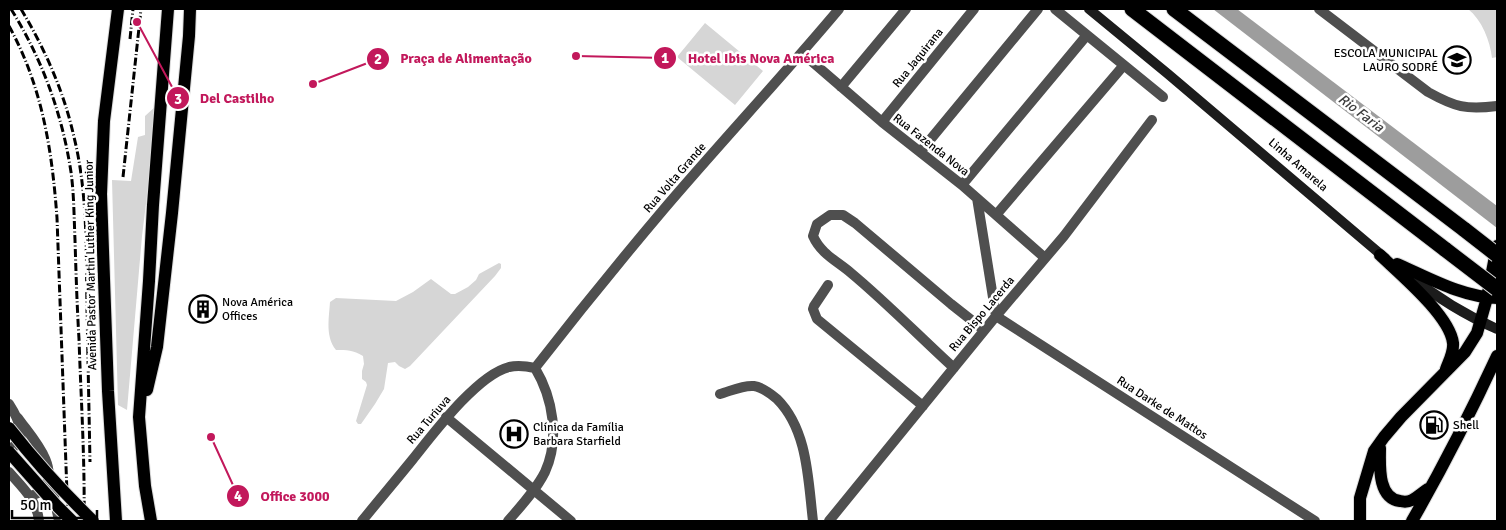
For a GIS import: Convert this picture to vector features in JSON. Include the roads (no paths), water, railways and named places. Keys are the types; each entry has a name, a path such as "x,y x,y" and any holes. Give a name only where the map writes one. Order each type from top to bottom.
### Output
{"highway":[{"name":"Linha Amarela","path":"1132,9 1446,250 1494,295"},
{"path":"1174,9 1497,255"}],"main road":[{"name":"Avenida Pastor Martin Luther King Junior","path":"116,521 108,390 101,194 104,121 118,9"},
{"path":"151,521 145,486 139,417 168,9"},
{"path":"139,417 150,382 157,347 173,204 190,9"},
{"name":"Linha Amarela","path":"1089,9 1380,255 1397,264 1442,300 1497,329"},
{"path":"1360,521 1360,498 1374,451 1401,417 1470,346 1494,295 1497,246"},
{"path":"1380,255 1444,320 1451,334 1453,344 1452,353 1444,374"},
{"path":"1397,264 1466,293 1494,295"},
{"path":"1412,521 1481,391 1497,356"},
{"path":"1481,391 1497,380"},
{"path":"9,428 33,459 93,521"},
{"path":"1380,443 1380,470 1386,492 1390,497 1398,501 1407,502 1413,500 1432,486"},
{"path":"9,451 72,521"}],"street":[{"name":"Rua Volta Grande","path":"535,368 598,288 665,208 839,9"},
{"path":"841,87 906,9"},
{"name":"Rua Jaquirana","path":"882,122 974,9"},
{"path":"920,152 1038,9"},
{"path":"1056,9 1162,97"},
{"path":"1319,9 1420,86 1443,101 1470,108 1497,106"},
{"path":"962,185 1087,35"},
{"name":"Rua Fazenda Nova","path":"802,53 882,122 962,185 1045,258"},
{"path":"996,215 1124,65"},
{"name":"Rua Bispo Lacerda","path":"829,521 984,330 1064,236 1152,120"},
{"path":"977,198 996,316"},
{"path":"954,368 851,273 824,253 817,245 813,236 817,224 830,215 842,216 855,223 984,330"},
{"path":"828,285 812,310 818,319 923,406"},
{"name":"Rua Darke de Mattos","path":"996,316 1314,521"},
{"name":"Rua Turiuva","path":"362,521 446,418 476,388 507,367 521,365 535,368"},
{"path":"508,521 533,491 544,472 550,457 553,440 549,400 542,380 535,368"},
{"path":"720,394 744,386 756,386 771,394 786,408 796,426 803,446 814,521"},
{"path":"9,404 41,450 49,472 59,521"},
{"path":"9,451 18,444 20,438 18,417"},
{"path":"446,418 571,521"},
{"path":"31,496 43,491 47,486 49,472"},
{"path":"11,479 31,496 36,506 39,521"}],"water":[{"name":"Rio Faria","path":"1213,9 1237,9 1497,206 1497,228"}],"railway":[{"path":"11,9 32,47 49,87 62,129 71,172 83,430 84,521"},
{"path":"21,9 46,55 59,87 70,120 79,158 85,224 90,462"},
{"path":"130,39 133,9"},
{"path":"123,177 141,9"},
{"path":"9,26 30,72 44,119 52,167 57,218 68,521"}],"place":[{"name":"Del Castilho","path":"137,22"},
{"name":"Hotel Ibis Nova América","path":"576,56"},
{"name":"ESCOLA MUNICIPAL LAURO SODRÉ","path":"1457,60"},
{"name":"Praça de Alimentação","path":"313,84"},
{"name":"Nova América Offices","path":"203,309"},
{"name":"Shell","path":"1434,425"},
{"name":"Clínica da Família Barbara Starfield","path":"514,434"},
{"name":"Office 3000","path":"211,437"}]}
